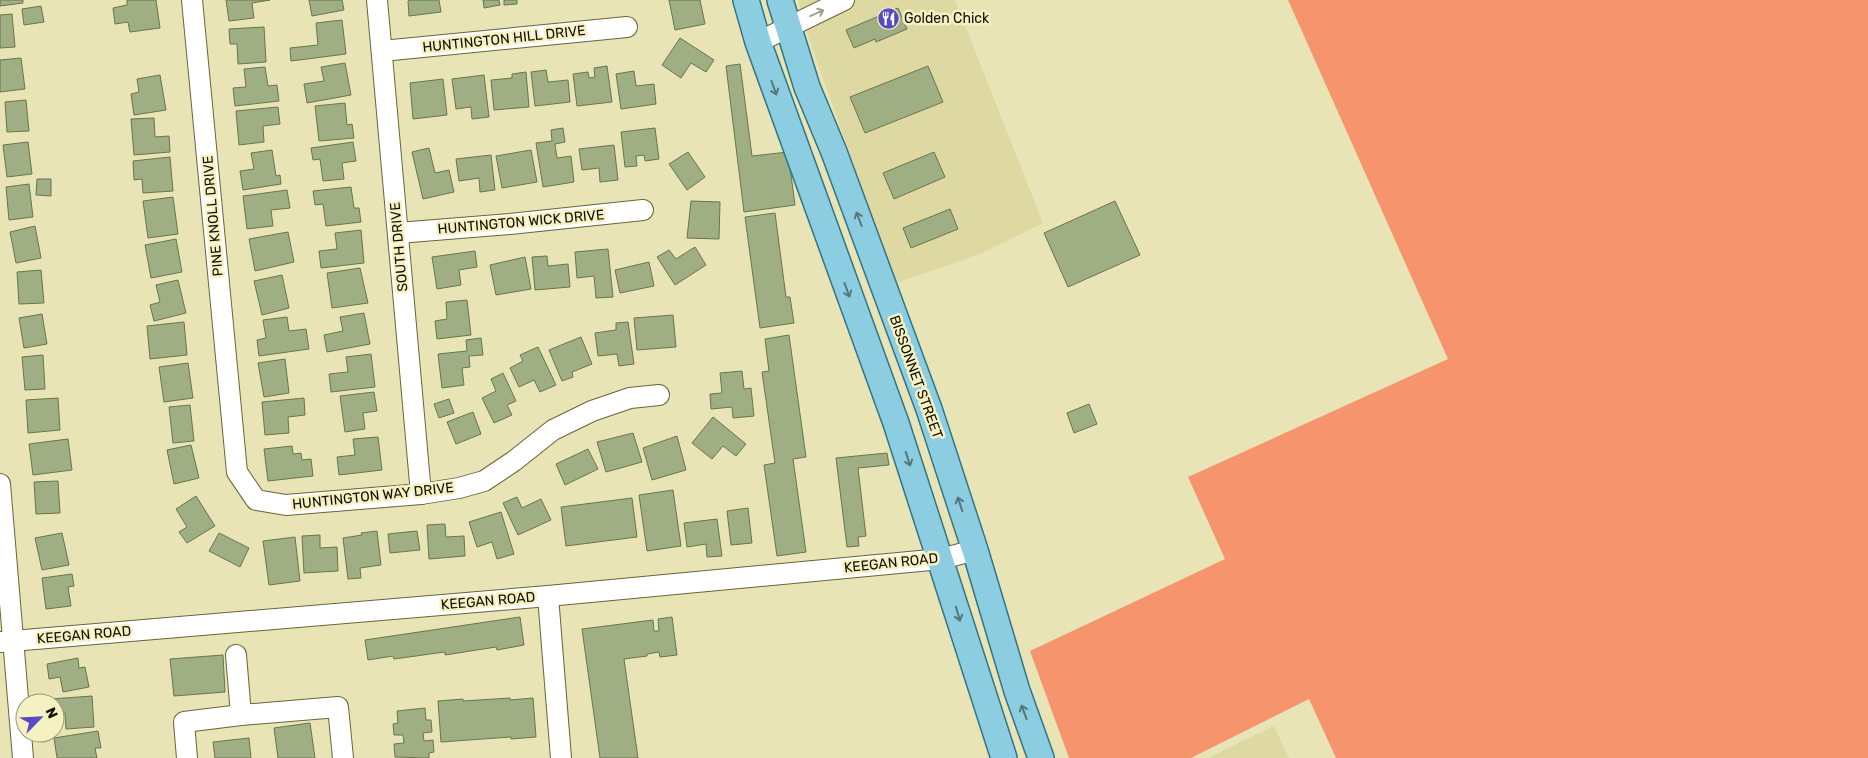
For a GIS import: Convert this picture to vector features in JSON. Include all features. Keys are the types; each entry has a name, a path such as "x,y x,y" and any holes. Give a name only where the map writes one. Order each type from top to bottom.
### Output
{"main road":[{"name":"BISSONNET STREET","path":"780,0 807,87 930,409 1017,691 1041,758"},
{"path":"748,1 758,42 896,423 941,559 992,727 1004,758"},
{"path":"836,260 869,248"},
{"path":"896,423 930,409"}],"street":[{"name":"PINE KNOLL DRIVE","path":"192,0 234,432"},
{"name":"SOUTH DRIVE","path":"378,0 421,494"},
{"path":"758,42 844,0"},
{"name":"HUNTINGTON HILL DRIVE","path":"382,51 627,27"},
{"name":"HUNTINGTON WICK DRIVE","path":"398,233 510,224 643,210"},
{"name":"HUNTINGTON WAY DRIVE","path":"234,432 238,472 256,500 286,505 421,494 458,488 484,481 514,461 553,430 592,410 630,398 659,395"},
{"path":"0,484 6,642 23,758"},
{"name":"KEEGAN ROAD","path":"6,642 548,596 941,559 975,550"},
{"path":"548,596 561,758"},
{"path":"236,655 241,715"},
{"path":"187,758 184,722 338,707 343,758"}],"shaded area":[{"path":"798,0 955,0 1043,223 980,254 896,283 810,42"},
{"path":"1288,0 1868,0 1868,758 1336,758 1309,699 1191,758 1069,758 1030,651 1225,559 1188,477 1448,359"},
{"path":"1274,726 1289,758 1208,758"}],"building":[{"path":"0,0 23,0 23,3 0,6"},
{"path":"127,0 156,0 160,28 130,32 128,22 115,24 113,8 127,5"},
{"path":"226,0 270,0 252,3 254,18 229,21"},
{"path":"309,0 342,0 344,10 312,16"},
{"path":"439,0 441,12 409,16 408,1"},
{"path":"483,0 499,0 500,5 484,8"},
{"path":"504,0 517,0 517,4 504,5"},
{"path":"669,0 700,0 705,24 675,30"},
{"path":"41,6 44,22 24,25 22,9"},
{"name":"Golden Chick","path":"898,8 907,29 876,42 875,39 854,48 846,30"},
{"path":"12,14 15,47 0,48 0,15"},
{"path":"342,20 346,54 291,61 290,48 318,45 316,23"},
{"path":"264,27 266,62 238,64 237,44 230,44 229,29"},
{"path":"680,38 714,60 706,72 691,63 681,78 662,65"},
{"path":"21,58 25,89 0,92 0,60"},
{"path":"345,63 351,95 307,103 304,84 324,81 321,67"},
{"path":"740,64 752,156 788,152 795,205 744,212 726,66"},
{"path":"607,66 612,102 577,106 573,74 588,72 589,78 595,77 594,68"},
{"path":"928,66 943,102 865,133 850,97"},
{"path":"265,67 268,86 277,85 279,101 235,106 233,88 246,87 244,69"},
{"path":"546,70 548,82 568,80 570,102 535,106 531,72"},
{"path":"634,71 636,86 654,84 656,104 621,109 616,74"},
{"path":"526,72 529,107 494,110 491,80 512,78 512,74"},
{"path":"160,75 166,110 134,115 131,94 139,92 137,79"},
{"path":"484,75 489,117 472,119 471,107 456,109 452,79"},
{"path":"443,79 447,115 413,119 410,83"},
{"path":"26,100 29,131 7,132 5,102"},
{"path":"345,103 347,125 352,124 354,138 319,141 315,106"},
{"path":"278,107 280,124 263,126 264,142 239,145 236,111"},
{"path":"154,118 155,137 169,136 170,152 134,155 131,119"},
{"path":"563,128 565,142 555,144 557,158 571,156 574,182 543,187 536,143 552,141 551,130"},
{"path":"655,128 659,159 645,161 644,155 636,156 637,166 625,167 621,132"},
{"path":"28,142 32,174 7,177 3,145"},
{"path":"353,142 356,161 342,163 344,179 323,181 320,159 313,160 311,148"},
{"path":"614,145 618,180 600,182 599,168 582,170 579,149"},
{"path":"429,148 435,173 449,170 454,192 423,199 412,152"},
{"path":"272,150 276,176 280,175 281,184 243,190 240,171 254,169 251,153"},
{"path":"531,150 537,182 502,188 496,156"},
{"path":"688,152 705,177 687,190 669,164"},
{"path":"934,152 945,177 894,199 883,173"},
{"path":"491,155 495,190 480,192 479,178 459,181 456,159"},
{"path":"170,157 173,191 143,193 142,179 134,180 133,161"},
{"path":"37,179 51,179 51,196 36,195"},
{"path":"29,184 33,217 9,220 6,187"},
{"path":"351,187 354,208 359,208 361,222 326,226 323,204 315,205 313,191"},
{"path":"287,190 290,208 271,210 273,226 247,229 243,196"},
{"path":"173,197 178,234 148,238 143,201"},
{"path":"691,201 720,202 719,239 687,238"},
{"path":"1115,201 1140,255 1068,287 1044,233"},
{"path":"950,209 958,229 911,248 903,228"},
{"path":"775,213 786,297 790,297 794,323 760,328 745,217"},
{"path":"35,226 41,258 16,263 10,232"},
{"path":"361,230 364,263 321,268 319,251 337,249 335,233"},
{"path":"288,232 294,262 255,271 249,239"},
{"path":"176,239 182,272 151,278 145,245"},
{"path":"695,247 706,265 675,285 657,257 669,250 676,259"},
{"path":"608,249 613,297 596,298 594,276 577,278 575,252"},
{"path":"475,251 477,267 459,270 461,285 437,289 432,257"},
{"path":"547,256 548,266 568,264 570,287 535,290 532,257"},
{"path":"525,257 531,289 496,295 490,265"},
{"path":"649,262 654,286 620,293 615,270"},
{"path":"360,268 368,303 332,308 327,273"},
{"path":"41,270 44,303 19,304 17,272"},
{"path":"282,275 289,308 262,315 254,281"},
{"path":"178,280 186,313 154,321 150,305 160,302 156,285"},
{"path":"467,300 471,335 437,339 435,321 447,319 446,302"},
{"path":"364,313 370,344 327,352 324,335 343,331 340,317"},
{"path":"42,314 47,344 24,348 19,318"},
{"path":"673,315 676,347 637,350 634,318"},
{"path":"287,317 289,331 306,329 309,349 259,356 257,340 266,338 263,320"},
{"path":"184,322 187,355 150,359 147,326"},
{"path":"628,322 634,364 619,366 617,354 598,356 595,333 616,330 616,323"},
{"path":"789,335 806,457 793,459 806,552 777,556 764,465 775,463 762,372 769,371 765,339"},
{"path":"581,337 592,364 572,372 573,377 562,381 549,350"},
{"path":"481,338 483,355 469,356 470,367 462,368 464,385 442,388 438,354 467,351 466,340"},
{"path":"538,347 556,385 540,392 534,380 519,387 510,368 523,361 520,355"},
{"path":"371,354 375,387 331,392 329,374 348,372 346,357"},
{"path":"43,355 45,389 25,390 22,357"},
{"path":"285,359 289,393 264,397 258,363"},
{"path":"188,363 193,398 164,402 159,367"},
{"path":"742,371 744,389 751,388 754,416 733,418 732,407 711,409 710,394 722,393 720,373"},
{"path":"503,373 516,401 507,405 512,415 494,423 482,398 496,391 491,379"},
{"path":"374,392 377,411 363,413 365,429 345,432 340,396"},
{"path":"58,398 60,430 28,433 26,400"},
{"path":"304,398 305,415 288,417 289,433 265,435 262,402"},
{"path":"449,399 454,413 439,418 434,404"},
{"path":"1089,404 1097,424 1074,433 1067,413"},
{"path":"190,405 194,441 173,443 169,407"},
{"path":"473,412 481,434 456,444 447,422"},
{"path":"713,417 746,444 736,456 723,446 712,459 692,443"},
{"path":"633,433 642,462 606,472 597,442"},
{"path":"677,436 686,470 652,480 643,448"},
{"path":"378,437 382,470 339,475 337,457 355,455 353,439"},
{"path":"68,439 72,470 33,475 29,444"},
{"path":"191,445 199,478 174,484 167,450"},
{"path":"292,446 293,454 301,453 302,460 311,459 313,476 268,481 264,449"},
{"path":"588,449 598,469 565,485 556,464"},
{"path":"887,453 889,465 858,468 866,536 858,537 859,546 847,547 836,458"},
{"path":"58,481 60,513 36,514 34,482"},
{"path":"673,490 681,546 647,551 639,495"},
{"path":"196,496 215,526 187,543 179,532 187,527 176,509"},
{"path":"517,497 522,508 541,499 551,520 518,535 503,503"},
{"path":"632,498 637,537 566,546 561,507"},
{"path":"748,508 752,543 731,545 727,511"},
{"path":"501,512 514,554 497,559 492,542 477,547 469,522"},
{"path":"717,519 722,556 707,557 706,544 687,547 684,523"},
{"path":"445,524 446,537 464,536 465,556 429,559 427,525"},
{"path":"377,531 381,565 360,568 361,578 348,579 343,538"},
{"path":"417,531 420,550 390,553 388,534"},
{"path":"62,533 69,565 42,570 35,538"},
{"path":"219,533 249,548 240,567 209,551"},
{"path":"320,535 320,548 337,547 338,571 304,573 302,536"},
{"path":"295,537 300,581 269,585 263,541"},
{"path":"72,574 74,586 68,587 71,606 46,609 42,578"},
{"path":"520,617 524,645 497,650 496,647 445,655 445,652 394,659 393,656 368,660 365,640"},
{"path":"672,617 677,655 660,657 659,652 647,654 647,656 624,659 638,758 600,758 582,629 653,620 654,631 659,631 658,619"},
{"path":"223,655 225,692 174,696 170,659"},
{"path":"78,658 79,668 85,667 89,687 63,692 60,677 49,679 47,664"},
{"path":"92,696 94,727 66,729 65,698"},
{"path":"510,698 510,700 533,698 536,737 441,742 438,701"},
{"path":"425,708 426,720 431,720 432,732 423,733 424,741 433,740 434,752 429,753 429,758 395,757 394,744 404,743 403,735 394,735 393,724 398,723 397,711"},
{"path":"310,723 315,758 278,758 274,728"},
{"path":"98,731 101,748 95,748 97,758 57,758 55,743 65,743 65,736"},
{"path":"249,738 251,758 215,758 213,742"}],"place":[{"name":"Golden Chick","path":"888,18"}]}
